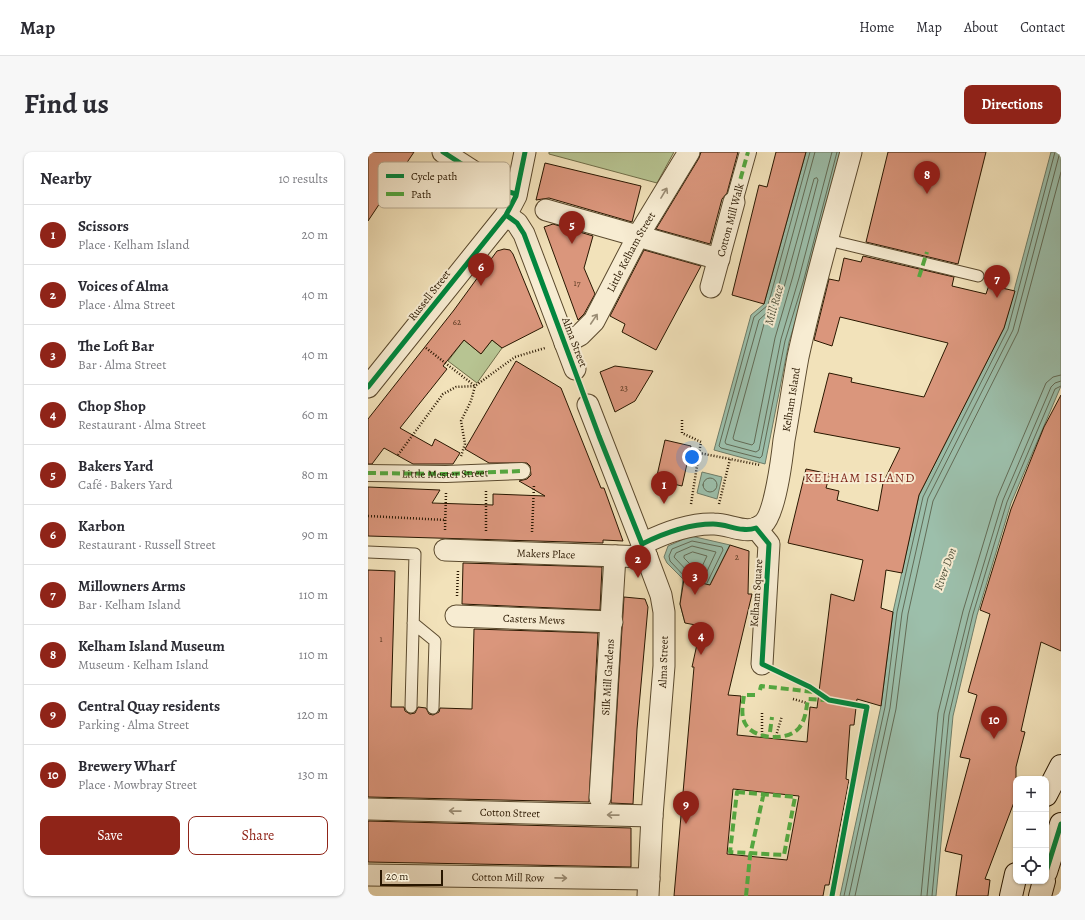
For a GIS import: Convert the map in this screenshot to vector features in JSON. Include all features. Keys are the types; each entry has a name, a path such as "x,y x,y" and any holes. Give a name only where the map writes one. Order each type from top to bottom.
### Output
{"main road":[{"path":"1049,789 1061,766"},
{"path":"1049,862 1061,824"},
{"path":"1012,896 1014,884"},
{"path":"1040,896 1043,884"}],"street":[{"path":"443,152 459,162"},
{"path":"510,207 516,194 525,152"},
{"name":"Little Kelham Street","path":"565,343 580,335 594,320 638,236 689,152"},
{"name":"Cotton Mill Walk","path":"711,287 748,152"},
{"name":"Kelham Island","path":"756,528 764,524 768,518 780,469 798,357 851,152"},
{"path":"510,192 516,194"},
{"path":"506,215 509,208"},
{"path":"546,210 719,259"},
{"name":"Russell Street","path":"368,387 506,215"},
{"name":"Alma Street","path":"506,215 516,223 524,234 575,369"},
{"name":"Alma Street","path":"588,405 661,596 664,624 664,666 648,888"},
{"name":"Little Mester Street","path":"376,474 451,474 522,471"},
{"path":"644,550 662,534 688,527 714,524 745,530 756,528"},
{"name":"Kelham Square","path":"756,528 770,544 762,664"},
{"name":"Makers Place","path":"452,550 615,556 644,550"},
{"name":"Silk Mill Gardens","path":"600,798 601,722 612,622 615,556"},
{"name":"Casters Mews","path":"456,616 612,622"},
{"name":"Cotton Street","path":"368,809 652,816"},
{"name":"Cotton Mill Row","path":"368,875 648,888"}],"lane":[{"path":"828,240 978,276"},
{"path":"368,552 415,554 410,707"},
{"path":"413,623 435,641 433,708"}],"path":[{"path":"410,336 475,386"},
{"path":"376,474 443,394 456,387 475,386 515,357 565,343"},
{"path":"456,616 452,550 446,520 451,474 465,444 461,421 471,401 475,386"},
{"path":"682,420 682,433 701,442 688,527"},
{"path":"699,453 780,469"},
{"path":"714,524 730,459"},
{"path":"522,471 534,483 532,553"},
{"path":"485,551 487,473"},
{"path":"368,516 446,520"},
{"path":"793,699 807,703"},
{"path":"762,713 762,735"},
{"path":"776,736 782,716"}],"shaded area":[{"path":"549,152 674,152 657,183 549,154"},
{"path":"464,340 481,354 492,340 502,348 477,383 448,361"}],"water":[{"name":"Mill Race","path":"806,152 841,152 808,280 789,342 765,464 714,450 751,315 764,304"},
{"name":"River Don","path":"1051,152 1061,152 1061,386 1011,503 977,615 953,716 936,896 840,896 881,706 893,612 919,495 1004,328"},
{"path":"702,472 722,477 717,499 697,493"},
{"path":"691,536 730,545 710,585 685,623 680,604 683,579 667,563 664,557 668,546"}],"building":[{"path":"368,152 414,152 407,162 378,162 378,206 368,221"},
{"path":"701,152 738,152 727,193 722,199 710,244 656,229 699,158"},
{"path":"776,152 806,152 764,304 732,295 759,185 767,187"},
{"path":"888,152 986,152 958,264 866,242"},
{"path":"545,163 641,186 632,222 549,198 536,200"},
{"path":"553,224 593,236 584,268 595,294 584,314 578,320 544,227"},
{"path":"504,249 510,250 513,254 543,327 502,348 492,340 481,354 464,340 443,366 447,369 400,428 432,446 435,439 460,453 453,464 413,464 384,448 372,464 368,464 368,419 454,310 497,251"},
{"path":"644,250 701,266 656,350 622,332 625,324 610,316"},
{"path":"863,256 954,277 952,286 986,294 989,285 1015,291 1004,328 919,495 902,573 886,570 881,608 893,612 881,706 857,699 854,725 850,725 846,779 849,780 829,885 825,885 823,896 674,896 694,667 692,667 701,626 685,623 680,604 684,579 710,585 730,545 749,551 748,594 752,594 728,695 741,696 737,735 807,742 810,707 817,708 831,594 854,601 863,560 788,543 806,469 830,474 826,488 839,491 837,500 878,511 883,483 900,448 814,432 829,373 852,378 851,382 924,397 948,343 840,317 832,346 814,340 829,279 839,281 844,258 861,262","holes":["733,789 799,796 787,860 727,854"]},
{"path":"516,361 561,388 601,488 604,488 623,541 603,540 603,543 368,536 368,487 440,490 432,503 493,505 493,494 545,496 519,481 527,479 531,475 530,466 527,463 489,463 465,449"},
{"path":"615,366 653,371 635,401 615,412 600,372"},
{"path":"1061,395 1061,651 1041,642 1021,731 1025,732 1016,767 1016,776 1013,776 1013,805 985,879 990,880 988,896 956,896 962,855 945,851 970,759 960,757 977,695 968,692 990,614 980,610 1011,509 1044,427"},
{"path":"665,440 691,446 682,486 656,480"},
{"path":"463,563 602,567 600,610 462,604"},
{"path":"368,570 395,571 391,707 404,707 405,711 410,714 415,713 418,707 426,708 429,714 433,715 439,712 440,708 472,709 474,629 598,633 589,802 368,797"},
{"path":"624,597 645,599 648,607 637,729 633,804 611,803"},
{"path":"368,821 631,828 631,867 368,862"}],"marked path":[{"path":"734,202 748,152"},
{"path":"919,277 927,252"},
{"path":"368,473 446,474 522,471"},
{"path":"760,690 761,686 814,692"},
{"path":"755,695 744,695 742,710 744,721 746,725 757,734 772,737 787,735 799,728 804,718 808,699 827,700"},
{"path":"770,732 772,717"},
{"path":"737,792 795,797 784,855 730,852 737,792"},
{"path":"746,896 750,856 764,792"}],"cycle path":[{"path":"443,152 459,162"},
{"path":"510,207 516,196 525,152"},
{"path":"510,192 516,194"},
{"path":"368,387 506,215 510,208"},
{"path":"506,215 517,223 524,234 599,436 642,544 685,527 704,524 719,524 740,529 756,528 769,544 762,664 810,687 829,700 867,707 832,896"},
{"path":"1049,862 1061,824"}],"place":[{"name":"Kelham Island Museum","path":"927,194"},
{"name":"Bakers Yard","path":"572,244"},
{"name":"Karbon","path":"481,286"},
{"name":"Millowners Arms","path":"997,298"},
{"name":"Scissors","path":"664,504"},
{"name":"Voices of Alma","path":"638,578"},
{"name":"The Loft Bar","path":"695,595"},
{"name":"Chop Shop","path":"701,655"},
{"name":"Brewery Wharf","path":"994,739"},
{"name":"Central Quay residents","path":"686,824"}],"district":[{"name":"KELHAM ISLAND","path":"860,477"}]}
